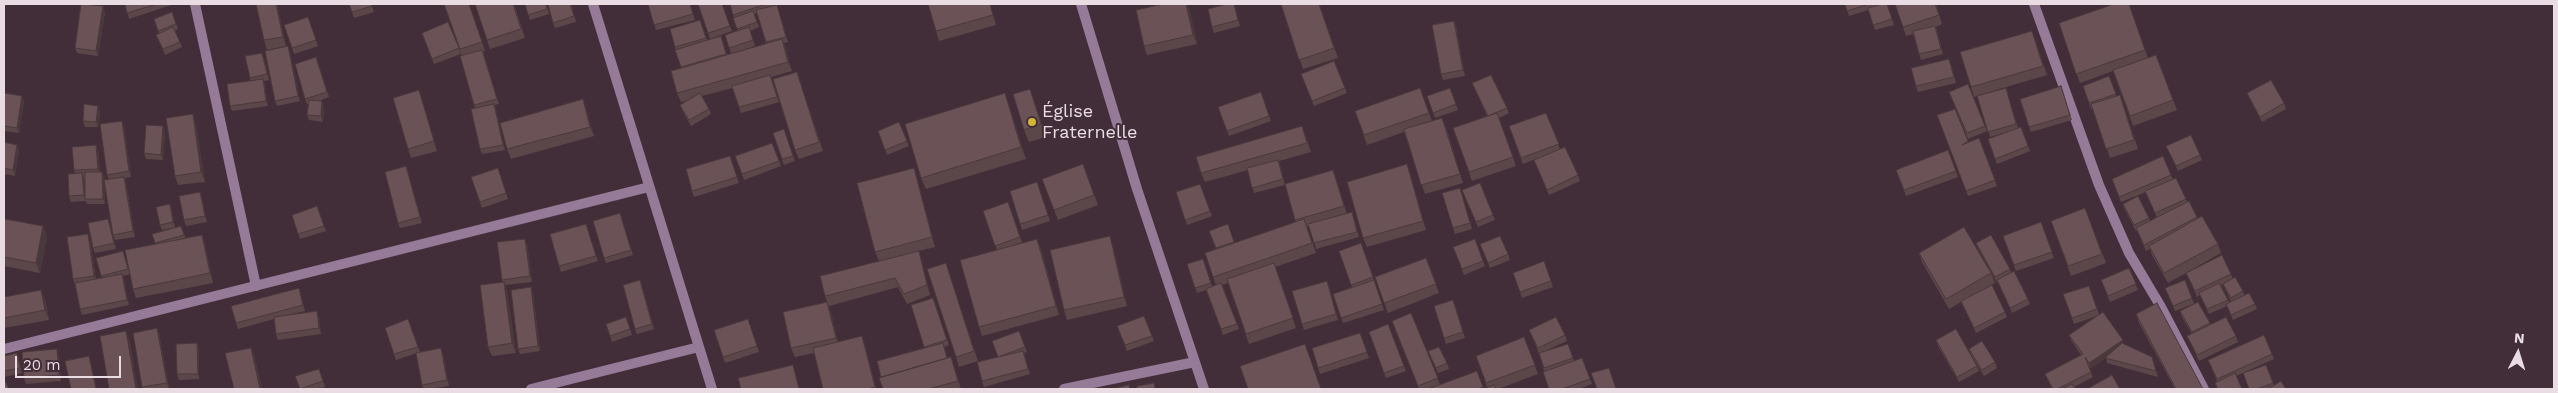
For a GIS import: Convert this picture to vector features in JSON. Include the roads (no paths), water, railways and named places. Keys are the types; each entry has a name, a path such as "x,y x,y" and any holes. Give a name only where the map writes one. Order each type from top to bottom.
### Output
{"street":[{"path":"194,4 256,286"},
{"path":"593,4 712,389"},
{"path":"1081,4 1138,189 1204,389"},
{"path":"2034,4 2098,185 2129,252 2161,307 2204,389"},
{"path":"4,349 649,187"},
{"path":"531,389 699,347"},
{"path":"1064,389 1196,362"}],"place":[{"name":"Église Fraternelle","path":"1032,122"}]}
